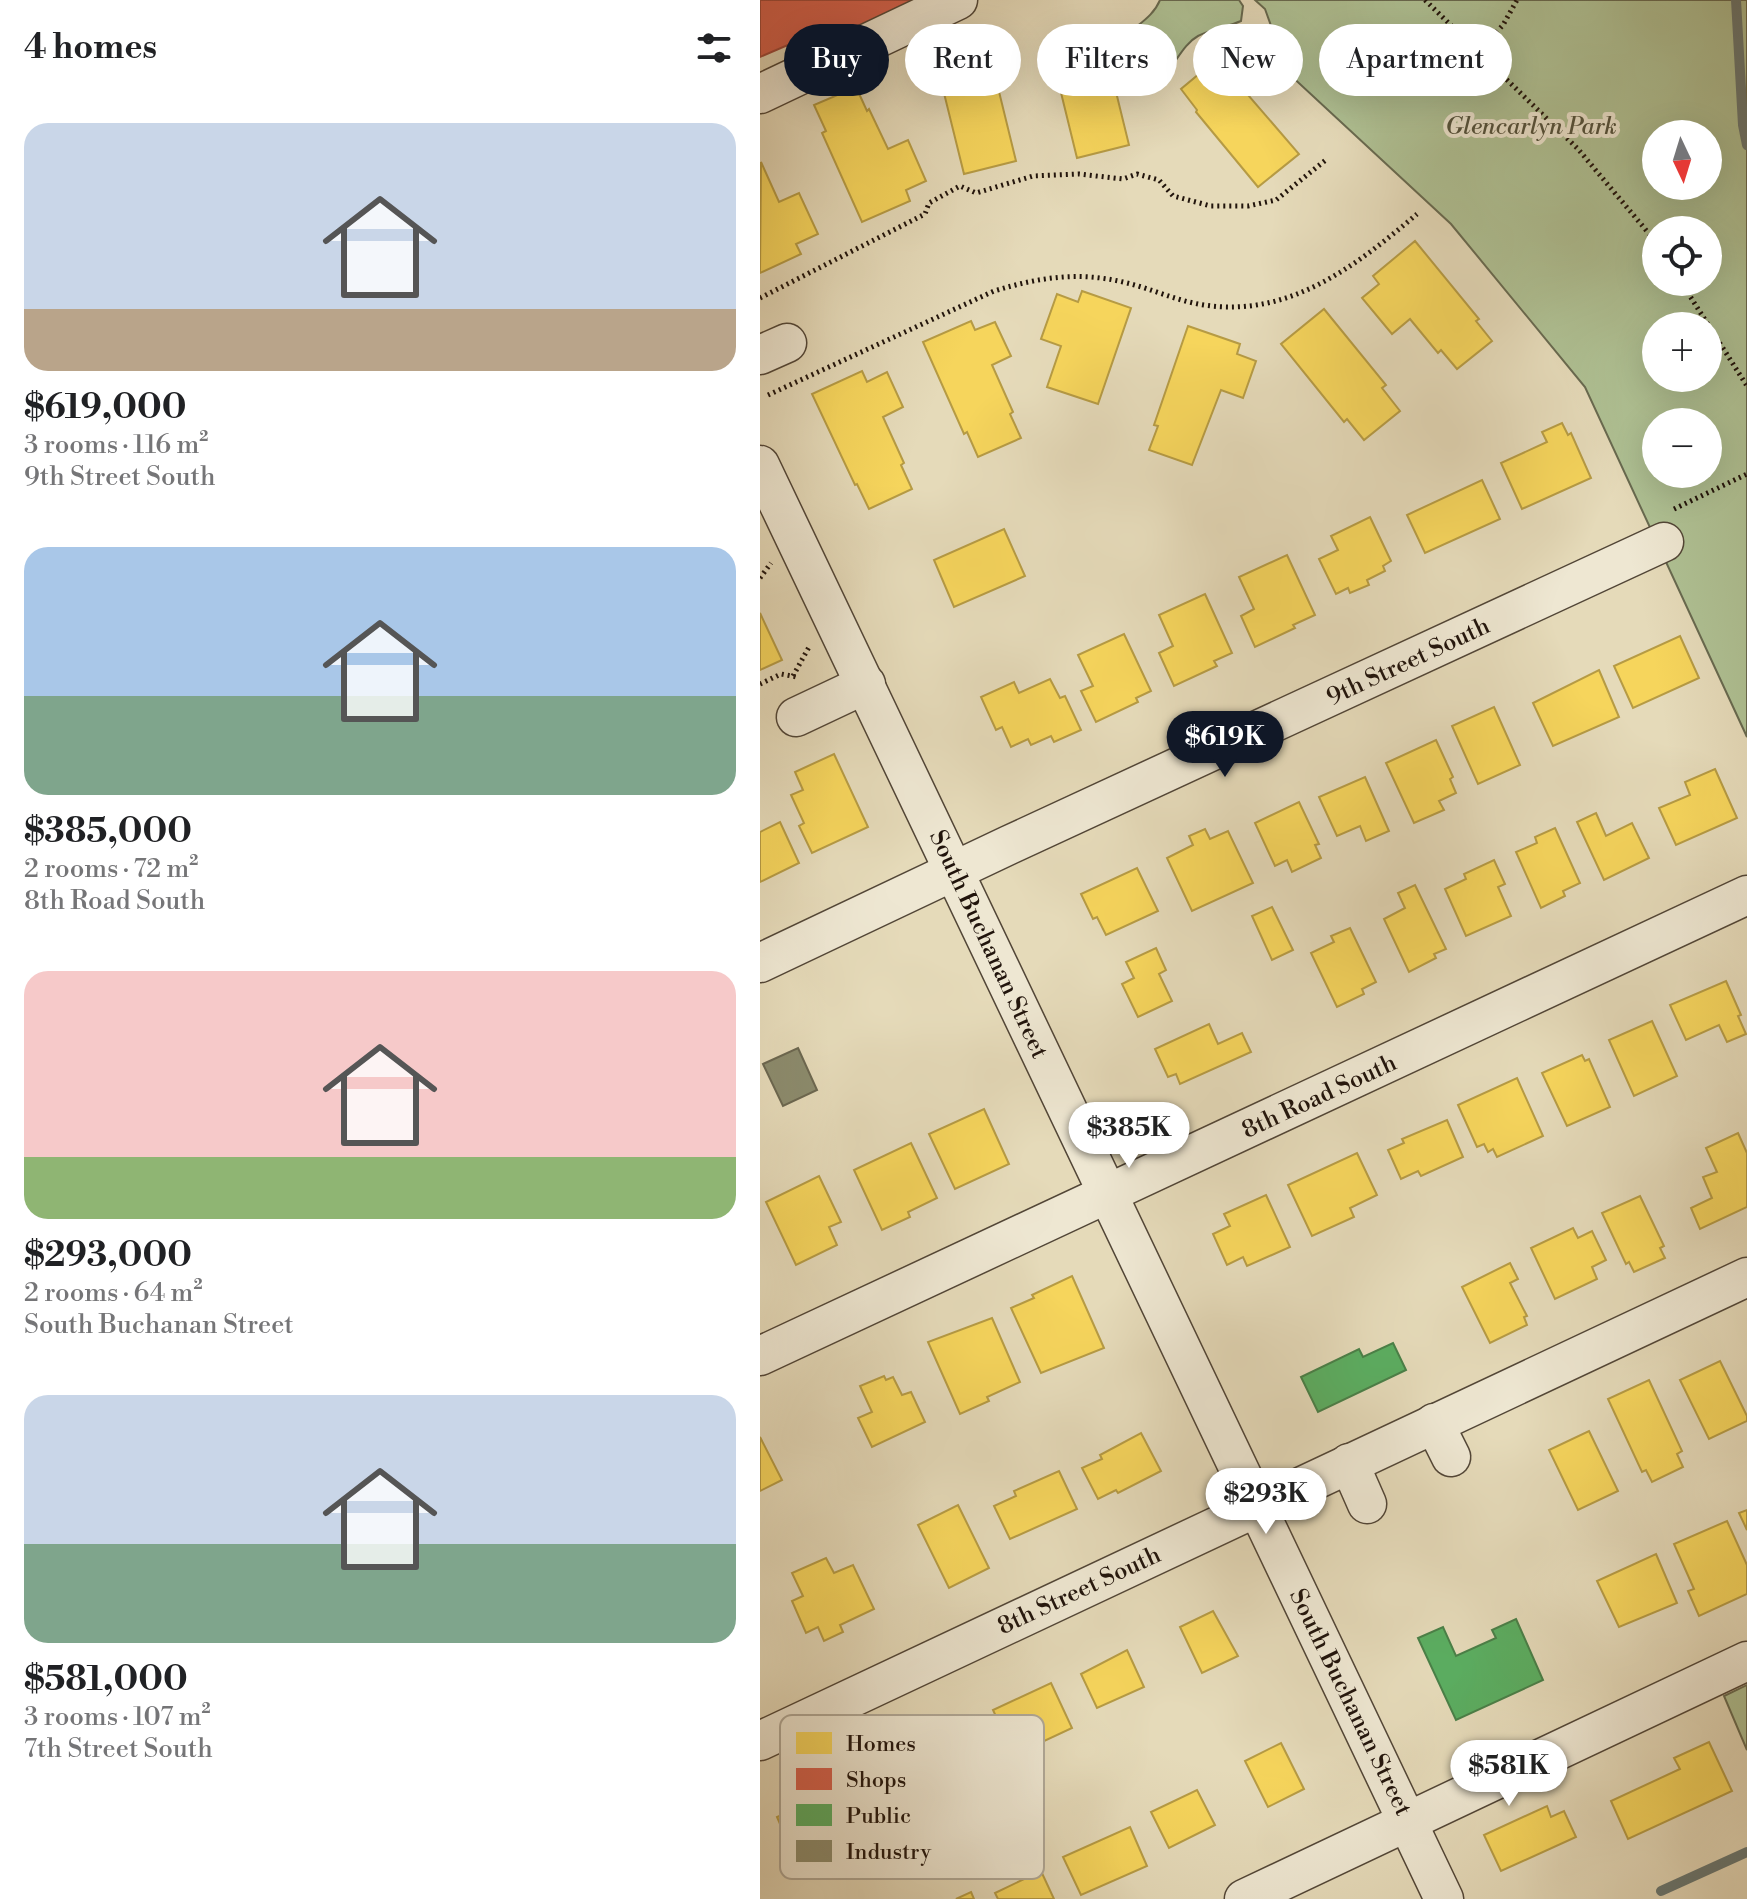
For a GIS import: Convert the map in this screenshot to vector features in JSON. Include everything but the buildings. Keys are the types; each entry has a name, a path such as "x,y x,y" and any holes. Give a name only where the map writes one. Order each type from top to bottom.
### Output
{"street":[{"path":"760,94 958,0"},
{"name":"South Buchanan Street","path":"760,465 773,543 866,684 1444,1899"},
{"name":"9th Street South","path":"760,963 1664,542"},
{"path":"796,717 866,684"},
{"name":"8th Road South","path":"760,1356 1747,895"},
{"name":"8th Street South","path":"815,1715 1747,1277"},
{"path":"1434,1423 1451,1457"},
{"path":"1349,1463 1367,1504"},
{"path":"1244,1899 1747,1661"},
{"name":"8th Street South","path":"760,1741 780,1732"}],"path":[{"path":"1425,0 1451,24"},
{"path":"1504,24 1517,0"},
{"path":"1512,82 1578,149 1642,225"},
{"path":"760,298 925,214 929,203 960,186 976,193 1033,176 1079,174 1123,179 1137,174 1159,180 1173,196 1211,206 1248,206 1276,200 1327,159"},
{"path":"768,395 994,291 1031,279 1092,276 1204,305 1250,306 1286,298 1323,284 1354,266 1417,214"},
{"path":"1690,296 1747,386"},
{"path":"1664,542 1658,517 1747,474"},
{"path":"760,578 773,543"},
{"path":"793,676 812,643"}],"green space":[{"path":"1160,0 1239,0 1243,6 1241,21 1232,24 1193,24 1193,40 1177,58 1177,24 1140,24"},
{"name":"Glencarlyn Park","path":"1255,0 1747,0 1747,737 1585,387 1451,224 1303,87 1303,24 1270,24 1265,9"},
{"path":"1747,1685 1747,1750 1724,1696"}],"waterway":[{"path":"1736,0 1743,125 1747,145"},
{"path":"1661,1891 1747,1852"}]}
